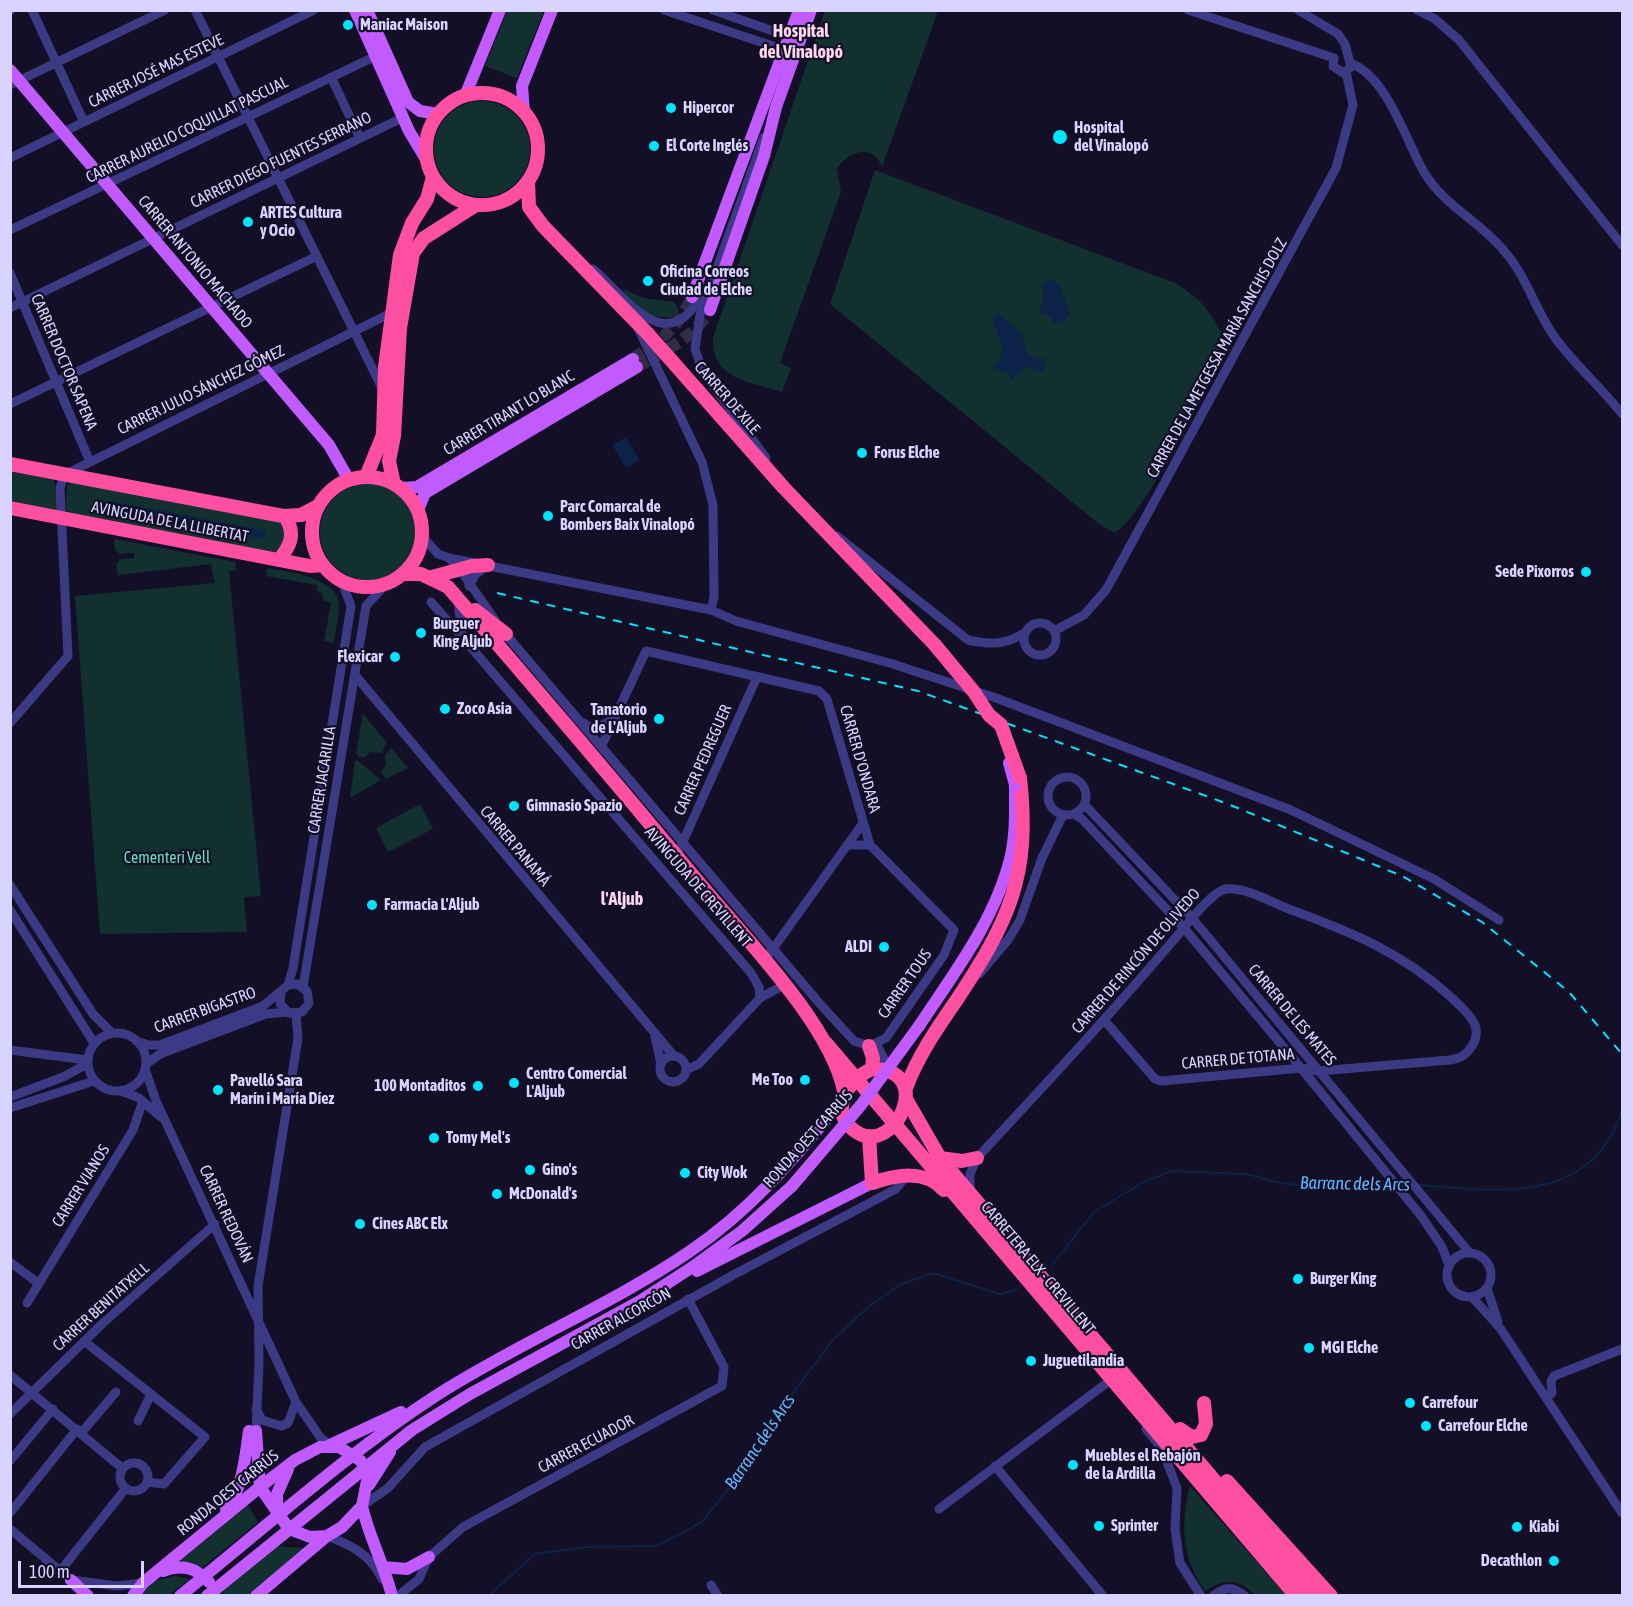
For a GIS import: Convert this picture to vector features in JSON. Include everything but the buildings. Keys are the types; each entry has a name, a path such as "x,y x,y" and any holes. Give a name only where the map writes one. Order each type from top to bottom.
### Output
{"highway":[{"path":"398,486 366,477 349,480 336,486 318,506 312,531 313,544 323,565 342,582 368,588 385,585 404,574 418,555 423,537 418,510 398,486 389,461 394,436 399,337 413,253 424,238 476,205 505,200 528,181 535,167 538,151 536,135 524,112 503,97 478,93 450,103 438,114 427,136 427,161 433,177 451,196 476,205"},
{"path":"366,477 383,435 391,314 400,255 412,223 427,199 433,177"},
{"name":"CARRER DE XILE","path":"528,181 529,207 559,242 634,320 784,488 921,629"},
{"name":"AVINGUDA DE LA LLIBERTAT","path":"10,464 285,516 301,515 318,506"},
{"name":"AVINGUDA DE LA LLIBERTAT","path":"10,508 310,566 323,565"},
{"path":"279,560 291,542 293,534 285,516"},
{"path":"404,574 432,577 461,571 472,566 488,565"},
{"name":"AVINGUDA DE CREVILLENT","path":"432,577 448,587 460,600 602,766 679,849 826,1043 843,1095 845,1116 851,1127 859,1134 869,1136"},
{"path":"460,600 484,615 506,634"},
{"name":"RONDA OEST CARRÚS","path":"894,1126 922,1052 991,944 1007,913 1016,887 1024,845 1017,782 1001,725 988,715 974,692 921,629"},
{"name":"CARRETERA ELX - CREVILLENT","path":"826,1043 894,1126 978,1222 1005,1243"},
{"path":"872,1069 873,1045"},
{"path":"843,1095 855,1078 872,1069 891,1071"},
{"name":"CARRETERA ELX - CREVILLENT","path":"891,1071 898,1077 940,1158 970,1192 1005,1243 1051,1297 1117,1364 1312,1596"},
{"path":"894,1126 887,1132 869,1136 872,1183 893,1176 923,1178 936,1182 978,1222"},
{"path":"940,1158 962,1161 977,1158"},
{"name":"CARRETERA ELX - CREVILLENT","path":"1051,1297 1062,1321 1296,1596"},
{"path":"1117,1364 1126,1369 1331,1596"},
{"path":"1179,1429 1192,1437 1201,1435 1206,1424 1204,1403"}],"main road":[{"path":"355,10 409,131 427,161"},
{"path":"368,10 408,102 420,111 438,114"},
{"path":"465,96 500,10"},
{"path":"524,112 522,86 552,10"},
{"path":"692,297 741,160 761,116 799,10"},
{"path":"710,310 764,156 776,107 811,10"},
{"name":"CARRER ANTONIO MACHADO","path":"10,70 15,83 92,165 329,445 349,480"},
{"name":"CARRER TIRANT LO BLANC","path":"398,486 417,487 635,363 425,493 418,510"},
{"name":"RONDA OEST CARRÚS","path":"154,1575 173,1567 195,1569 204,1576 213,1593 412,1430 470,1394 640,1301 742,1231 792,1186 861,1105 919,1026 985,923 1011,854 1017,782"},
{"name":"RONDA OEST CARRÚS","path":"135,1591 260,1487 310,1450 330,1445 440,1393 689,1252 767,1188 843,1095"},
{"path":"640,1301 872,1183"},
{"name":"RONDA OEST CARRÚS","path":"180,1596 353,1454 440,1393"},
{"name":"RONDA OEST CARRÚS","path":"256,1596 327,1536 342,1527 362,1506 368,1486 386,1457 412,1430"},
{"path":"252,1431 260,1487 279,1516 289,1529 310,1537 327,1536"},
{"path":"212,1527 235,1495 252,1431"},
{"name":"RONDA OEST CARRÚS","path":"330,1445 353,1454 364,1467 368,1486"},
{"name":"RONDA OEST CARRÚS","path":"279,1516 277,1494 284,1473 295,1460"},
{"path":"362,1506 368,1532 392,1596"},
{"path":"383,1567 407,1569 429,1557"},
{"path":"71,1580 78,1596"},
{"path":"71,1580 87,1596"}],"street":[{"path":"32,10 84,122"},
{"path":"15,83 165,10"},
{"path":"195,10 355,331 384,399"},
{"name":"CARRER JOSÉ MAS ESTEVE","path":"10,158 314,10"},
{"path":"664,10 785,50"},
{"path":"712,10 790,37"},
{"path":"1188,10 1334,58 1341,54 1349,64 1368,73 1394,111 1425,173 1444,198 1504,250 1515,265 1555,338 1623,414"},
{"path":"1298,10 1338,34 1345,44 1349,64"},
{"path":"1418,10 1434,19 1459,40 1623,245"},
{"name":"CARRER AURELIO COQUILLAT PASCUAL","path":"10,230 376,56"},
{"path":"1334,58 1335,69 1340,72 1349,64"},
{"name":"CARRER DE LA METGESSA MARÍA SANCHIS DOLZ","path":"1054,631 1084,615 1106,590 1336,168 1349,128 1353,105 1349,64"},
{"path":"331,77 360,138"},
{"path":"776,107 700,315 695,349 702,372 773,467 784,488"},
{"path":"559,242 608,282 644,318 664,323 684,318 692,311 704,291 761,116"},
{"name":"CARRER DIEGO FUENTES SERRANO","path":"10,308 404,117"},
{"path":"10,404 317,256"},
{"name":"CARRER DOCTOR SAPENA","path":"10,273 90,462"},
{"name":"CARRER JULIO SÁNCHEZ GÓMEZ","path":"64,475 391,314"},
{"path":"634,320 702,462 712,505 714,597 711,610"},
{"path":"10,723 68,656 60,488 64,475"},
{"path":"824,530 847,543 968,640 1002,644 1040,623 1049,626 1054,631 1054,646 1041,655 1026,647 1026,632"},
{"name":"AVINGUDA DE CREVILLENT","path":"423,537 438,554 449,558 461,571 469,586 506,634 581,721 679,849 773,948 854,1041 873,1045"},
{"path":"449,558 711,610 736,621 893,664 996,698 1291,810 1434,879 1499,920"},
{"path":"469,586 475,574 488,565"},
{"name":"CARRER JACARILLA","path":"288,985 351,606 342,582"},
{"name":"CARRER JACARILLA","path":"303,987 366,606 385,585"},
{"path":"460,600 462,637"},
{"name":"AVINGUDA DE CREVILLENT","path":"431,602 751,973 759,987 760,998"},
{"name":"CARRER D'ONDARA","path":"615,718 646,651 819,692 828,699 870,845 954,930"},
{"path":"340,674 355,675"},
{"name":"CARRER PANAMÁ","path":"355,675 431,769 674,1056"},
{"name":"CARRER PEDREGUER","path":"679,849 757,677"},
{"path":"602,766 602,748 615,718"},
{"path":"581,721 589,727 603,725 615,718"},
{"path":"1062,778 1076,779 1086,792 1084,804 1074,814 1063,815 1049,804 1048,792 1055,781 1062,778"},
{"name":"CARRER DE LES MATES","path":"1084,804 1193,919 1469,1252"},
{"name":"CARRER DE LES MATES","path":"1074,814 1082,819 1184,928 1301,1068 1422,1217 1442,1247 1449,1265"},
{"path":"956,1000 1008,940 1020,920 1042,858 1063,815"},
{"path":"764,961 863,823"},
{"path":"847,845 870,845"},
{"path":"10,885 93,1014 112,1033"},
{"name":"CARRER DE RINCÓN DE OLIVEDO","path":"970,1192 970,1174 977,1158 1105,1021 1184,928 1217,893 1226,889 1243,891 1317,920 1398,956 1430,979 1472,1018 1478,1027 1476,1039 1469,1050"},
{"path":"10,910 94,1043"},
{"name":"CARRER TOUS","path":"873,1045 886,1038 944,955 954,930"},
{"path":"257,1315 262,1258 298,1038 291,1013 280,1004 281,993 288,985 296,984 303,987 309,996 309,1003 302,1012 291,1013"},
{"path":"685,1066 674,1056 666,1058 661,1064 660,1072 669,1081 680,1080 685,1066 701,1060 760,998 784,985"},
{"name":"CARRER BIGASTRO","path":"136,1041 149,1045 160,1045 263,1006 281,993"},
{"name":"CARRER BIGASTRO","path":"145,1066 160,1054 266,1014 291,1013"},
{"name":"CARRER DE TOTANA","path":"1105,1021 1155,1079 1162,1081 1301,1068 1319,1071 1450,1060 1462,1057 1469,1050"},
{"path":"10,1097 63,1077 87,1062 94,1043 112,1033 123,1034 136,1041 143,1049 145,1066 135,1085 121,1091 106,1090 94,1081 87,1062"},
{"name":"CARRER PANAMÁ","path":"654,1035 661,1064"},
{"path":"873,1045 891,1071"},
{"path":"10,1050 87,1062"},
{"name":"CARRER REDOVÁN","path":"145,1066 168,1126 296,1402 321,1437 330,1445"},
{"path":"10,1108 94,1081"},
{"name":"CARRER REDOVÁN","path":"121,1091 143,1101 168,1126"},
{"name":"CARRER VIANOS","path":"27,1303 133,1130 143,1101"},
{"name":"CARRER ALCORCÓN","path":"362,1506 388,1488 425,1447 688,1299 896,1189 906,1176"},
{"path":"872,1183 874,1201"},
{"name":"CARRER BENITATXELL","path":"10,1414 84,1341 215,1224"},
{"path":"1472,1297 1487,1288 1491,1282 1491,1268 1482,1256 1469,1252 1457,1256 1449,1265 1447,1272 1449,1285 1459,1295 1472,1297 1500,1328 1623,1513"},
{"path":"10,1262 38,1283"},
{"path":"1487,1288 1500,1328"},
{"name":"CARRER ECUADOR","path":"398,1596 419,1579 429,1557 463,1527 722,1386 724,1367 688,1299"},
{"name":"CARRER REDOVÁN","path":"252,1431 259,1363 257,1315"},
{"path":"1062,1321 1162,1449 1177,1488 1175,1529 1180,1563 1201,1596"},
{"path":"84,1341 205,1437 164,1484 147,1482"},
{"path":"1546,1398 1552,1393 1551,1381 1554,1376 1623,1349"},
{"name":"CARRER REDOVÁN","path":"252,1431 259,1363"},
{"path":"10,1375 122,1468"},
{"path":"939,1509 1108,1382"},
{"path":"10,1513 116,1392"},
{"path":"138,1421 151,1394"},
{"path":"256,1409 262,1420 281,1426 288,1423 296,1402"},
{"path":"10,1461 53,1409"},
{"path":"130,1463 139,1463 146,1470 147,1482 139,1490 126,1488 121,1481 122,1468 130,1463"},
{"path":"995,1466 1103,1596"},
{"path":"61,1570 126,1488"},
{"path":"10,1529 71,1580 117,1586 135,1591"},
{"path":"327,1536 355,1548 372,1561 392,1596"},
{"path":"711,1585 718,1596"},
{"path":"1214,1596 1226,1587 1233,1587 1245,1596"}],"green space":[{"path":"507,11 544,11 517,78 485,66"},
{"path":"825,11 938,11 882,167 873,155 861,152 848,157 837,168 841,192 780,363 791,368 782,392 745,381 726,371 714,352 713,338"},
{"path":"482,101 500,105 516,115 526,131 530,149 526,167 516,183 500,193 482,197 464,193 448,183 438,167 434,149 438,131 448,115 464,105"},
{"path":"875,170 1175,283 1194,296 1213,318 1229,347 1159,476 1127,522 1115,533 1099,524 830,304"},
{"path":"624,289 643,298 674,302 679,310 673,317 651,314 634,303 623,292"},
{"path":"10,471 54,480 57,509 53,511 11,503"},
{"path":"73,481 283,522 289,526 285,548 276,552 70,515 66,509 67,486"},
{"path":"368,484 386,488 402,498 412,514 416,532 412,550 402,566 386,576 368,580 350,576 334,566 324,550 320,532 324,514 334,498 350,488"},
{"name":"Cementeri Vell","path":"114,539 235,562 236,570 229,571 261,896 244,897 247,932 100,934 75,596 215,583 211,564 118,575 116,564 120,559 134,558 134,553 120,554 115,550"},
{"path":"267,568 299,574 331,588 337,596 339,605 334,643 324,641 331,603 324,601 321,593 317,591 317,585 266,576"},
{"path":"363,714 387,743 381,753 370,752 365,757 359,757 356,753"},
{"path":"391,748 408,768 386,779 381,772 386,765 385,755"},
{"path":"357,760 381,780 350,798 355,761"},
{"path":"420,804 433,829 388,852 376,828"},
{"path":"1190,1486 1286,1595 1255,1595 1244,1586 1231,1582 1219,1584 1205,1591 1197,1579 1185,1541 1185,1514"},
{"path":"248,1505 258,1522 203,1567 180,1561"},
{"path":"276,1546 306,1548 248,1595 224,1595 222,1589"},
{"path":"175,1576 190,1579 169,1595 139,1596 154,1581"}],"water":[{"path":"1053,279 1059,285 1070,314 1065,321 1056,324 1048,315 1038,312 1043,303 1043,283"},
{"path":"1000,314 1021,333 1028,354 1039,359 1045,358 1046,369 1042,373 1026,366 1011,380 1008,373 993,368 999,362 1003,349 992,318"},
{"path":"626,437 640,460 626,468 612,445"}],"waterway":[{"path":"112,506 261,534"},
{"name":"Barranc dels Arcs","path":"1419,1185 1510,1189 1539,1186 1565,1178 1588,1163 1607,1142 1622,1111"},
{"name":"Barranc dels Arcs","path":"1052,1265 1094,1212 1142,1183 1171,1171 1246,1174 1281,1183 1313,1187 1357,1180 1389,1183"},
{"name":"Barranc dels Arcs","path":"488,1596 535,1554 586,1547 657,1546 702,1522 748,1464 795,1390 833,1340 867,1308 899,1285 933,1273 1000,1294 1017,1289"}],"tunnel":[{"path":"633,359 674,326 692,297"},
{"path":"637,367 687,336 710,310"}],"railway":[{"path":"497,593 918,691 1228,804 1402,876 1482,922 1569,992 1622,1054"}],"place":[{"name":"Maniac Maison","path":"348,25"},
{"name":"Hipercor","path":"671,108"},
{"name":"Hospital del Vinalopó","path":"1060,137"},
{"name":"El Corte Inglés","path":"654,146"},
{"name":"ARTES Cultura y Ocio","path":"248,222"},
{"name":"Oficina Correos Ciudad de Elche","path":"648,281"},
{"name":"Forus Elche","path":"862,453"},
{"name":"Parc Comarcal de Bombers Baix Vinalopó","path":"548,516"},
{"name":"Sede Pixorros","path":"1586,572"},
{"name":"Burguer King Aljub","path":"421,633"},
{"name":"Flexicar","path":"395,657"},
{"name":"Zoco Asia","path":"445,709"},
{"name":"Tanatorio de L'Aljub","path":"659,719"},
{"name":"Gimnasio Spazio","path":"514,806"},
{"name":"Farmacia L'Aljub","path":"372,905"},
{"name":"ALDI","path":"884,947"},
{"name":"Me Too","path":"805,1080"},
{"name":"Centro Comercial L'Aljub","path":"514,1083"},
{"name":"100 Montaditos","path":"478,1086"},
{"name":"Pavelló Sara Marín i María Díez","path":"218,1090"},
{"name":"Tomy Mel's","path":"434,1138"},
{"name":"Gino's","path":"530,1170"},
{"name":"City Wok","path":"685,1173"},
{"name":"McDonald's","path":"497,1194"},
{"name":"Cines ABC Elx","path":"360,1224"},
{"name":"Burger King","path":"1298,1279"},
{"name":"MGI Elche","path":"1309,1348"},
{"name":"Juguetilandia","path":"1031,1361"},
{"name":"Carrefour","path":"1410,1403"},
{"name":"Carrefour Elche","path":"1426,1426"},
{"name":"Muebles el Rebajón de la Ardilla","path":"1073,1465"},
{"name":"Sprinter","path":"1099,1526"},
{"name":"Kiabi","path":"1517,1527"},
{"name":"Decathlon","path":"1554,1561"}],"district":[{"name":"Hospital del Vinalopó","path":"801,42"},
{"name":"l'Aljub","path":"622,899"}]}
